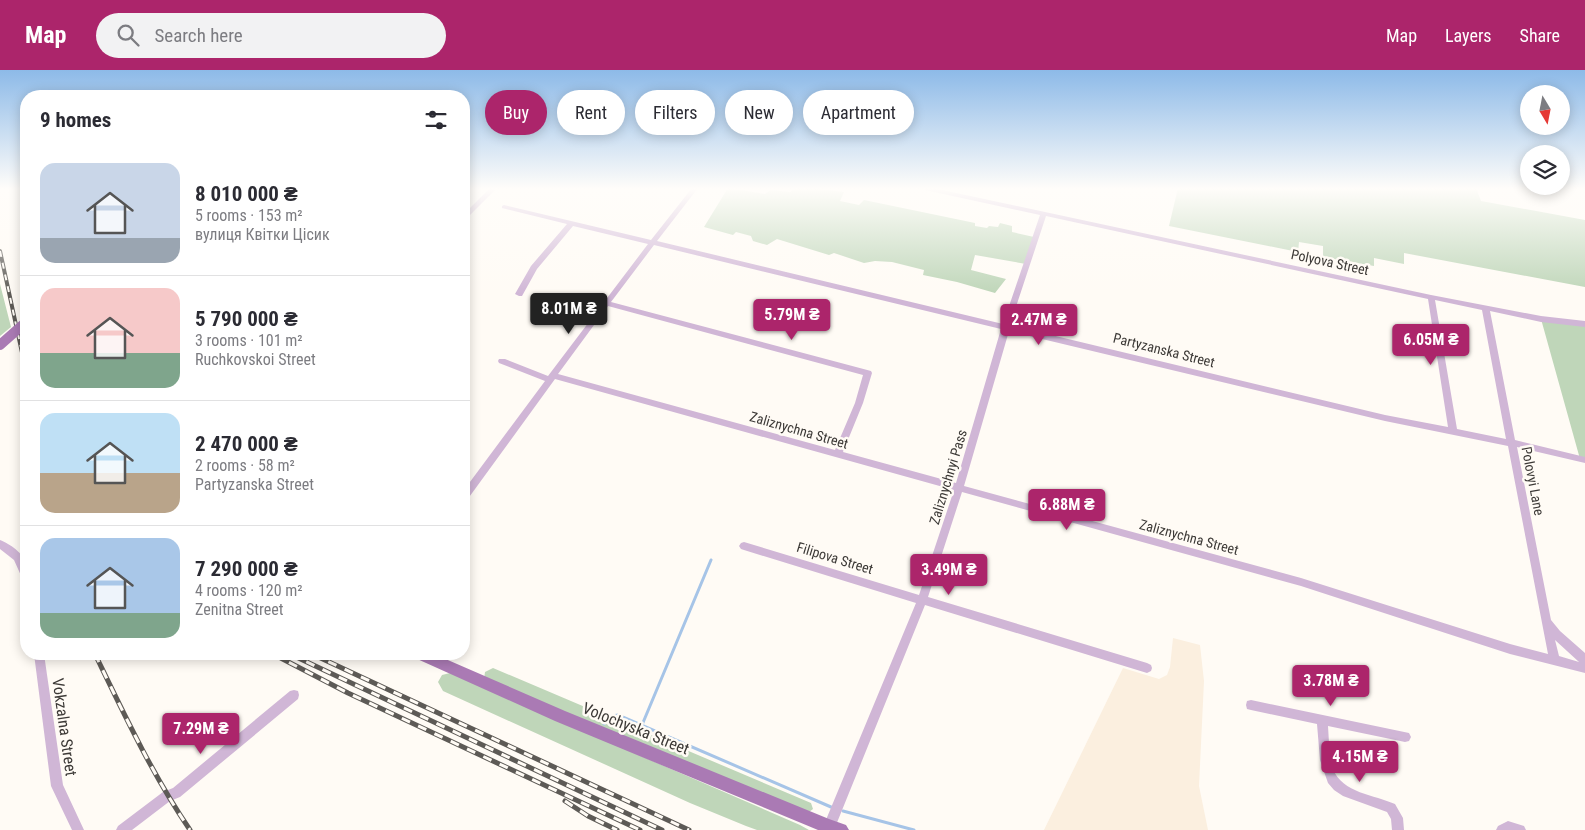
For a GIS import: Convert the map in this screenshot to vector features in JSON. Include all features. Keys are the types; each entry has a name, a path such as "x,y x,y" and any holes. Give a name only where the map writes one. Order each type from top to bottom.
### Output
{"main road":[{"path":"0,345 20,327"},
{"name":"Volochyska Street","path":"434,660 560,716 835,828"}],"street":[{"path":"470,489 606,303 668,223"},
{"name":"Zaliznychnyi Pass","path":"835,828 922,601 959,489 1006,326 1040,223"},
{"name":"Polyova Street","path":"1096,223 1431,297 1541,319 1585,324"},
{"path":"519,294 534,268 571,224"},
{"name":"Partyzanska Street","path":"571,224 654,242 940,313 1006,326 1385,418 1512,443 1585,460"},
{"path":"1431,297 1453,431"},
{"path":"606,303 868,373 860,403 837,455"},
{"name":"Polovyi Lane","path":"1485,307 1554,660"},
{"name":"Zaliznychna Street","path":"502,361 552,378 1301,582 1510,649 1585,668"},
{"path":"0,544 10,549 20,563"},
{"name":"Filipova Street","path":"744,546 1147,668"},
{"path":"1546,620 1556,634 1585,660"},
{"name":"Vokzalna Street","path":"40,660 57,786 78,830"},
{"path":"122,830 168,796 176,793 294,695"},
{"path":"1251,705 1405,737"},
{"path":"1322,719 1328,775 1335,784 1347,793 1391,808 1397,818 1398,830"},
{"path":"1502,830 1508,827 1520,830"}],"shaded area":[{"path":"1173,638 1200,645 1204,681 1199,786 1208,830 1044,830 1123,668 1159,679 1167,675 1170,667"}],"green space":[{"path":"706,223 975,223 975,226 987,228 989,226 998,227 1002,223 1012,226 1012,232 1034,237 1026,264 975,255 971,270 1006,279 995,293 923,275 924,270 892,262 875,261 864,263 834,253 829,255 777,239 767,245 753,241 751,236 736,232 733,235 704,227"},
{"path":"1170,223 1585,223 1585,287 1404,253 1404,264 1374,258 1374,266 1323,257 1323,246 1299,242 1298,252 1169,226"},
{"path":"0,284 11,327 0,336"},
{"path":"1541,319 1585,324 1585,460 1580,459"},
{"path":"493,668 811,803 813,809 809,812 484,679 485,672"},
{"path":"450,673 809,830 757,830 690,803 443,691 438,682 442,675"}],"waterway":[{"path":"642,725 711,560"},
{"path":"604,724 612,716 618,715 831,807"},
{"path":"843,811 914,830"}],"railway":[{"path":"0,251 20,343"},
{"path":"98,660 151,766 190,830"},
{"path":"285,660 348,693 640,830"},
{"path":"303,660 662,830"},
{"path":"325,660 689,830"},
{"path":"565,801 588,816 617,830"}]}
